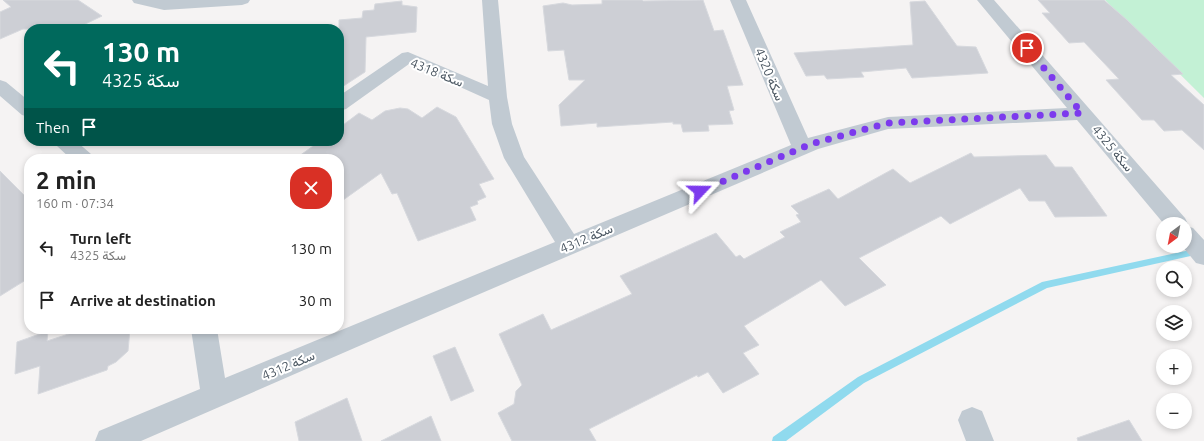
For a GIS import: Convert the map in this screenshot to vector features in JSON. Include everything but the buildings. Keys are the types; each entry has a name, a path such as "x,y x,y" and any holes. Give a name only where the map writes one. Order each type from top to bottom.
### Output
{"street":[{"path":"140,0 164,5 242,0"},
{"path":"490,0 498,97 502,124 514,158 569,246"},
{"name":"سكة 4320","path":"738,0 802,148"},
{"name":"سكة 4325","path":"985,0 1171,217"},
{"name":"سكة 4318","path":"344,102 408,58 498,97"},
{"path":"0,86 24,107"},
{"name":"سكة 4312","path":"109,441 802,148 888,123 1082,113"},
{"path":"70,146 78,154"},
{"path":"1192,242 1204,256"},
{"path":"205,334 215,396"}],"green space":[{"path":"1105,0 1204,0 1204,98 1201,95"}],"waterway":[{"path":"777,441 861,380 1045,285 1204,250"}],"route":[{"path":"700,191 811,144 888,123 1082,113 1027,48"}]}
